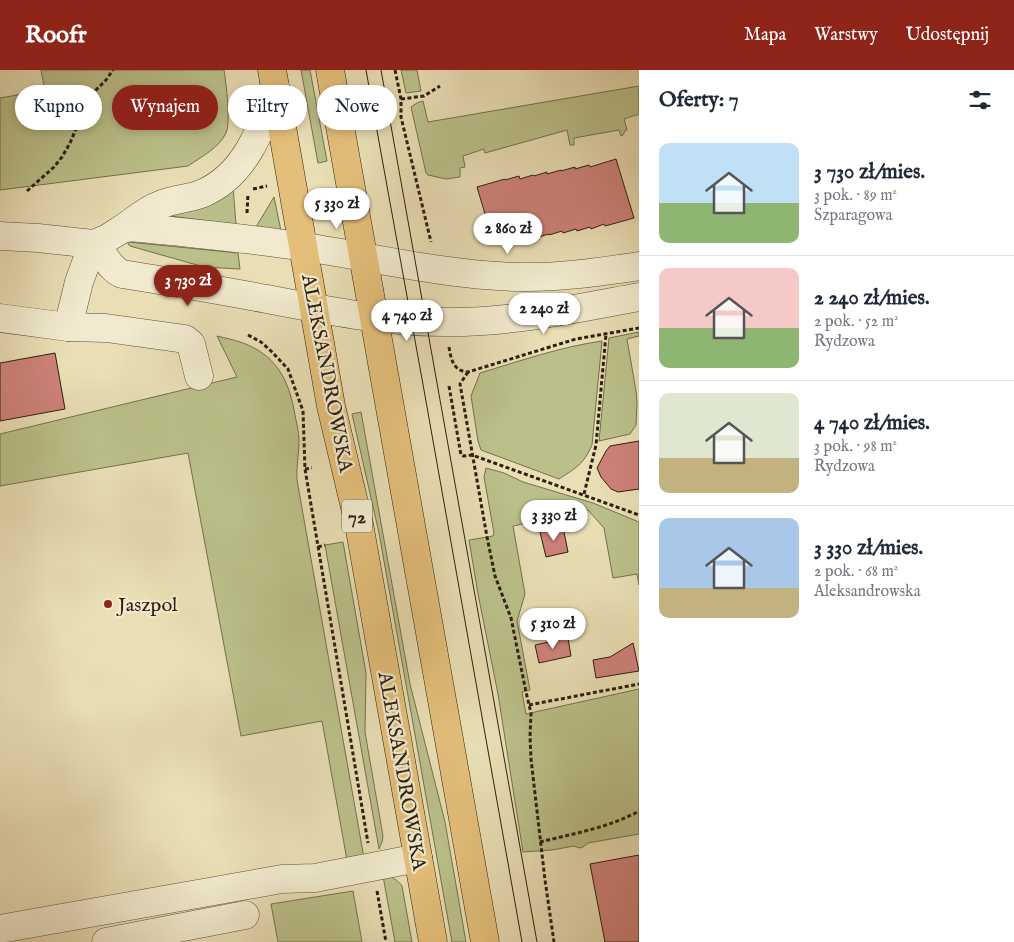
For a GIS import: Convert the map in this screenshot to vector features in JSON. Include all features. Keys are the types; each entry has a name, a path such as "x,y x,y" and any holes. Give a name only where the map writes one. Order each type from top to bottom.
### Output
{"main road":[{"path":"330,70 485,942"},
{"name":"ALEKSANDROWSKA","path":"273,79 332,406 359,524 433,942"}],"street":[{"path":"0,236 93,244 122,230 152,208 201,194 212,188 234,170 250,150 259,133 273,79"},
{"path":"122,230 132,227 236,238 303,246 454,272 518,277 580,275 639,266"},
{"path":"93,244 112,267 122,274 314,308 412,321 489,321 639,297"},
{"path":"68,326 79,282 93,244"},
{"path":"0,318 68,326 106,328 185,339 191,344 199,376"},
{"path":"0,929 282,879 315,878 418,858"},
{"path":"106,942 245,915"}],"path":[{"path":"27,191 54,167 62,157 83,112 96,90 113,70"},
{"path":"396,70 402,117 433,251"},
{"path":"401,99 424,96 440,86"},
{"path":"247,217 248,190 272,185"},
{"path":"448,344 452,363 458,369 468,372 576,339 639,328"},
{"path":"584,494 596,445 606,330"},
{"path":"248,335 261,342 288,369 303,411 305,469 386,942"},
{"path":"468,372 460,384 486,537 496,576 511,618 531,713 531,759 554,942"},
{"path":"449,386 461,456 472,455 639,515"},
{"path":"305,469 312,468"},
{"path":"318,547 325,545"},
{"path":"529,706 639,684"},
{"path":"540,842 629,817 639,811"}],"green space":[{"path":"41,70 224,70 228,112 226,133 214,148 188,166 0,190 0,98 15,95 15,130 102,130 102,85 44,85"},
{"path":"301,70 310,70 317,107 317,130 321,130 327,161 318,163 307,103 307,85 304,85"},
{"path":"401,70 417,70 421,91 406,93"},
{"path":"639,86 639,114 624,119 627,130 621,136 619,130 574,138 574,145 570,145 567,130 485,153 484,149 463,156 465,167 460,168 460,177 446,179 426,173 411,107 417,103 423,101 428,122"},
{"path":"233,186 236,225 156,214"},
{"path":"274,197 281,231 256,227"},
{"path":"128,242 238,253 240,269 204,267 130,246"},
{"path":"639,332 639,336 627,339 636,391 636,425 630,434 599,441 609,338"},
{"path":"217,336 243,343 264,354 272,361 284,378 291,398 299,437 297,480 364,858 347,860 322,721 241,736 188,453 0,486 0,434 237,377"},
{"path":"602,341 592,445 586,457 579,465 559,479 481,450 471,396 480,373 555,351"},
{"path":"361,412 410,684 445,822 466,942 452,942 379,533 352,414"},
{"path":"486,468 504,473 523,482 593,503 639,522 639,585 637,574 613,578 604,528 588,510 513,526 525,594 517,621 530,690 522,692 526,714 639,689 639,834 588,843 579,848 574,846 523,852 498,694 469,540 493,536 494,533 484,477"},
{"path":"343,542 366,673 365,732 383,836 379,849 325,545"},
{"path":"383,876 394,878 402,886 412,942 395,942"},
{"path":"353,891 362,942 278,942 271,904"}],"building":[{"path":"616,159 634,218 605,226 604,224 591,229 590,227 577,231 576,229 563,233 562,231 535,238 535,236 521,240 521,238 494,244 477,187 519,176 520,179 575,167 575,169 589,165 590,167"},
{"path":"55,353 65,409 0,421 0,363"},
{"path":"639,441 639,489 618,492 611,489 601,477 597,468 606,451 610,446"},
{"path":"563,527 568,552 546,557 540,532"},
{"path":"568,638 571,656 539,663 535,645"},
{"path":"633,643 639,671 596,678 593,660 610,657"},
{"path":"639,855 639,942 605,942 590,864"}],"tram line":[{"path":"366,70 522,942"},
{"path":"381,70 537,942"}],"place":[{"name":"Jaszpol","path":"108,604"}]}
